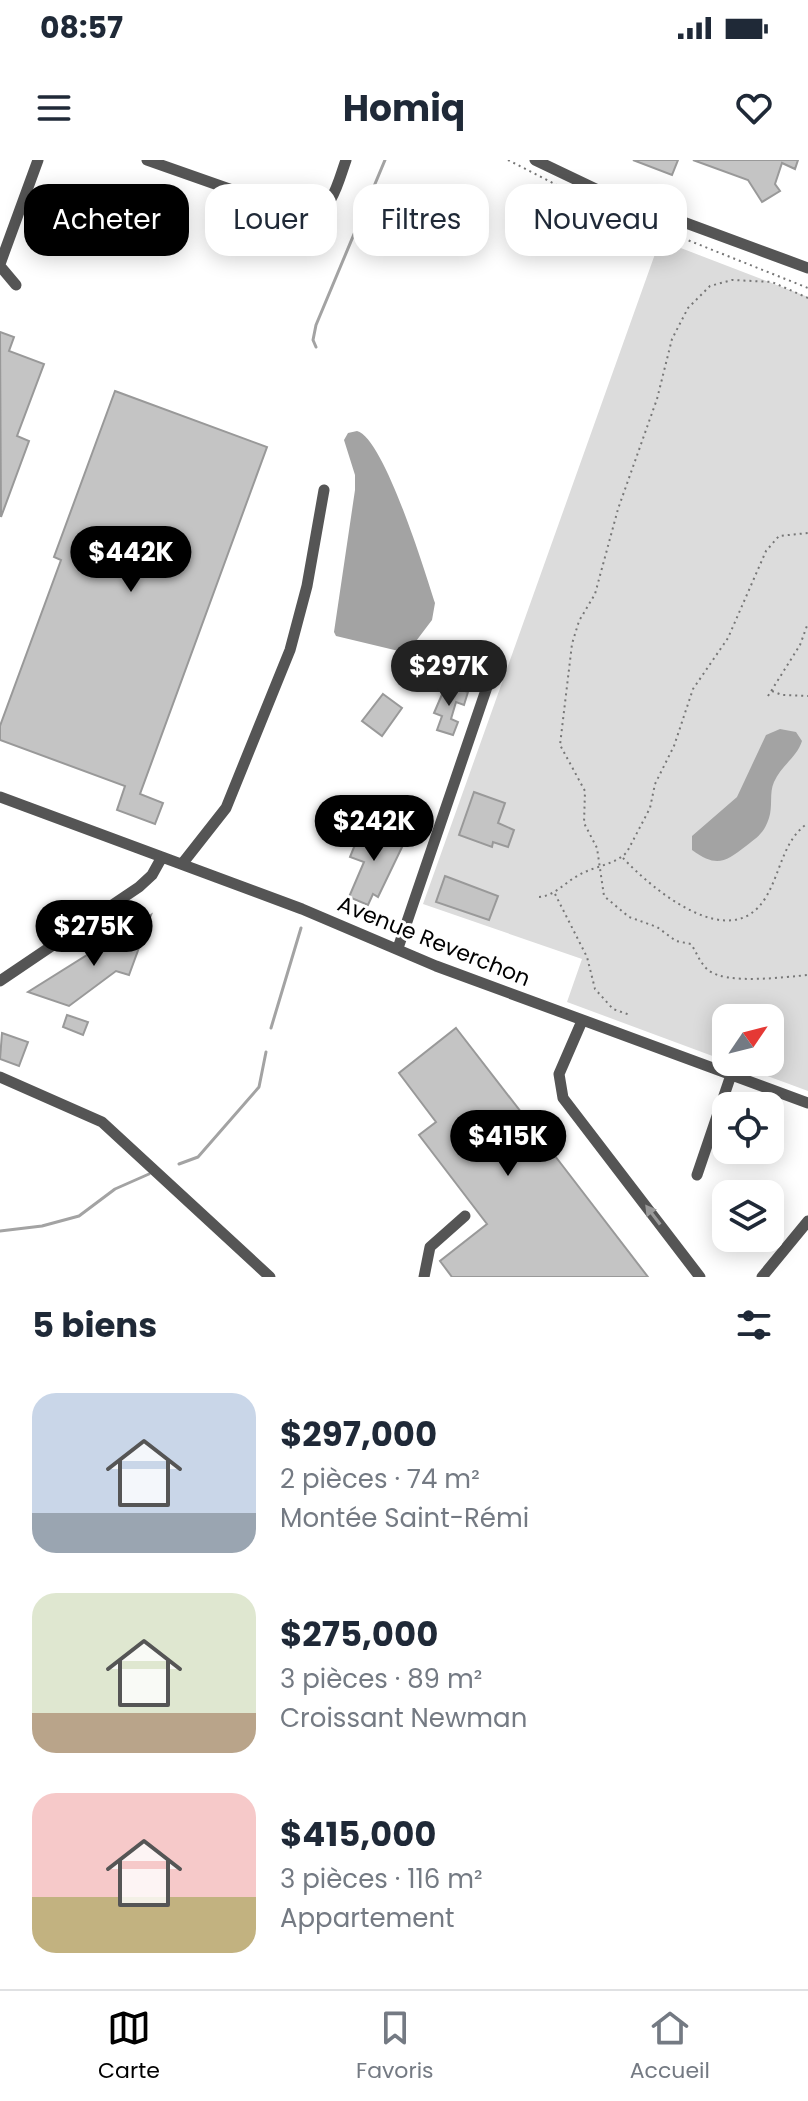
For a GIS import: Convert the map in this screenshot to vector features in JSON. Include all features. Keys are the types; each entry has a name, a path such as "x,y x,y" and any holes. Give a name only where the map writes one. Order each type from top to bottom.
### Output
{"street":[{"path":"16,285 0,265 38,160"},
{"path":"147,160 309,217 321,214 346,160"},
{"path":"535,160 602,192 808,268"},
{"path":"182,864 226,808 290,650 307,586 324,490"},
{"path":"398,948 487,687 456,675"},
{"name":"Avenue Reverchon","path":"0,797 182,864 398,948 436,966 712,1068"},
{"path":"0,981 139,887 152,875 162,857"},
{"path":"582,1021 559,1074 563,1098 700,1277"},
{"path":"697,1175 731,1076"},
{"name":"Avenue Reverchon","path":"734,1076 808,1103"},
{"path":"0,1077 102,1122 270,1277"},
{"path":"424,1277 430,1247 465,1216"},
{"path":"762,1277 808,1221"}],"path":[{"path":"508,160 582,198 808,288"},
{"path":"808,298 772,282 720,282 697,296 672,339 657,399 618,509 602,572 572,644 571,670 562,711 561,751 585,791 584,823 597,848 604,896 610,903 629,917 657,927 676,941 691,944 706,968 717,975 741,978 808,975"},
{"path":"539,897 554,892 576,876 622,857 647,815 655,784 670,756 693,689 728,638 766,551 779,536 808,533"},
{"path":"768,696 800,645 808,623"},
{"path":"771,691 782,695 808,696"},
{"path":"622,857 643,880 692,913 742,918 754,912 766,897 792,839 808,823"},
{"path":"554,892 587,957 595,989 613,1009 630,1015"}],"shaded area":[{"path":"687,250 808,297 808,1091 767,1076 784,1076 784,1004 712,1004 712,1056 567,1002 582,959 423,904 654,256 687,256"},
{"path":"357,431 368,439 391,480 435,603 432,620 407,653 336,636 334,632 355,490 355,475 344,440 348,433"},
{"path":"780,729 796,732 802,741 774,782 770,813 763,831 739,852 720,861 708,859 692,850 692,836 737,797 766,735"}],"building":[{"path":"633,160 678,160 672,175"},
{"path":"693,160 798,160 795,169 782,163 775,184 780,191 762,202 748,180"},
{"path":"0,332 14,337 9,351 44,364 17,436 29,441 1,517"},
{"path":"115,391 267,447 140,794 163,803 155,824 117,810 125,786 0,740 0,726 61,560 54,557"},
{"path":"446,685 468,692 464,705 456,702 451,719 458,722 453,735 437,730 442,716 434,713"},
{"path":"383,694 402,708 382,736 362,721"},
{"path":"474,792 505,803 498,823 514,830 508,847 493,842 492,847 459,835"},
{"path":"363,825 404,843 378,897 373,894 368,905 349,897 364,862 350,857"},
{"path":"445,876 498,896 489,920 436,902"},
{"path":"151,915 129,975 116,971 69,1006 28,992"},
{"path":"67,1015 88,1022 83,1035 63,1027"},
{"path":"456,1028 648,1277 452,1277 440,1261 487,1224 419,1135 436,1122 399,1073"},
{"path":"2,1033 28,1042 19,1066 0,1059"}],"waterway":[{"path":"316,347 313,340 316,325 385,160"},
{"path":"271,1028 301,928"},
{"path":"179,1164 198,1157 259,1087 266,1052"},
{"path":"0,1231 42,1226 79,1216 115,1189 149,1174"}]}
